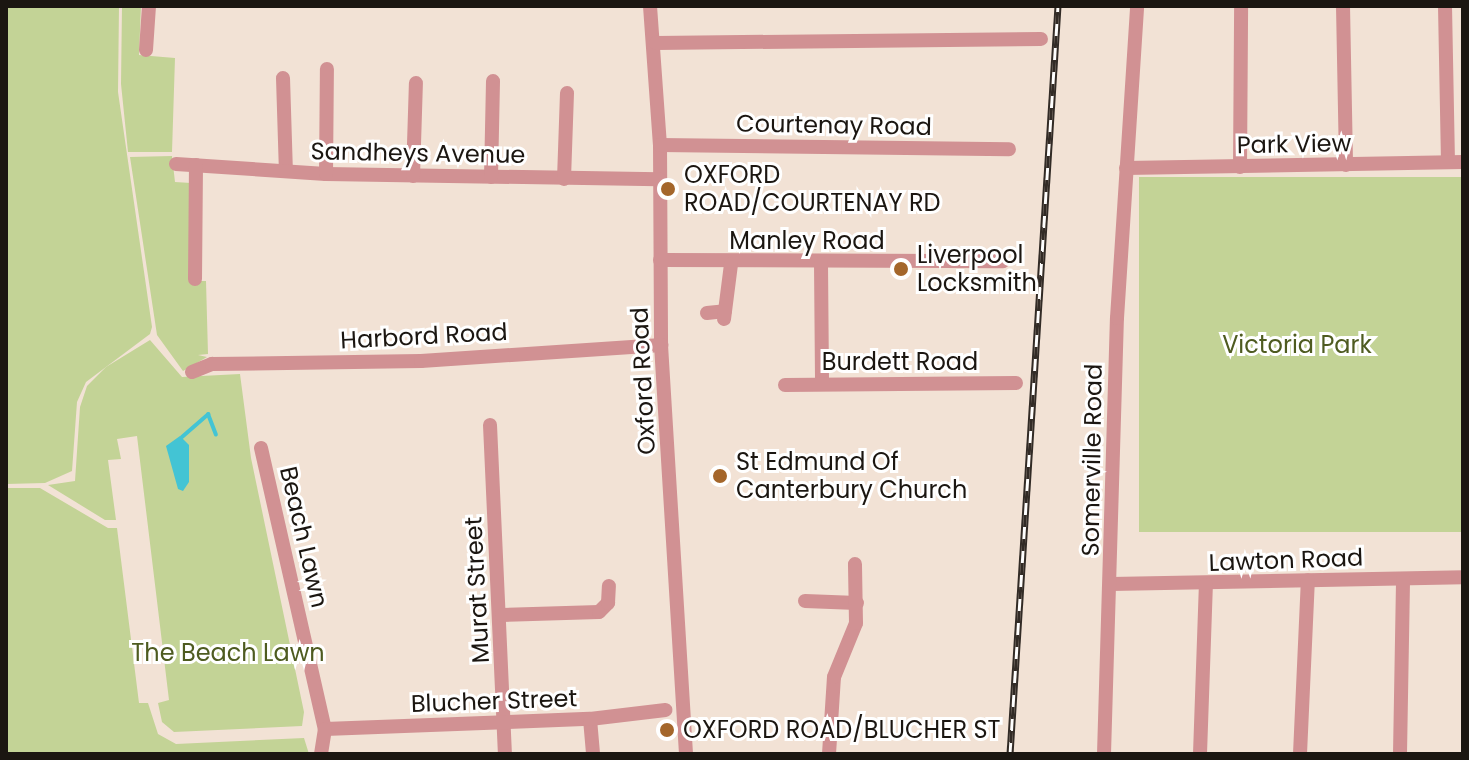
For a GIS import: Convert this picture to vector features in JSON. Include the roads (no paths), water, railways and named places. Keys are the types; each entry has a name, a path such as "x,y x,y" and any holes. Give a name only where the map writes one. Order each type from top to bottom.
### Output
{"street":[{"path":"146,50 149,6"},
{"name":"Oxford Road","path":"650,6 656,43 660,145 661,345 686,754"},
{"name":"Somerville Road","path":"1104,754 1117,318 1137,6"},
{"path":"1240,167 1241,6"},
{"path":"1343,6 1346,165"},
{"path":"1445,6 1456,162"},
{"path":"656,43 1041,39"},
{"path":"326,174 327,69"},
{"path":"283,78 286,171"},
{"path":"491,177 493,81"},
{"path":"413,176 416,83"},
{"path":"564,179 567,93"},
{"name":"Courtenay Road","path":"660,145 1009,149"},
{"name":"Park View","path":"1126,168 1456,162"},
{"name":"Sandheys Avenue","path":"176,164 326,174 659,179"},
{"path":"195,279 196,165"},
{"name":"Manley Road","path":"660,260 731,264 1003,261"},
{"path":"707,313 724,315 731,264"},
{"path":"821,264 822,384"},
{"name":"Harbord Road","path":"192,372 212,364 421,361 661,345"},
{"name":"Burdett Road","path":"785,385 1016,383"},
{"name":"Murat Street","path":"490,425 502,615 505,754"},
{"name":"Beach Lawn","path":"261,448 325,729"},
{"path":"829,754 834,677 856,623 855,564"},
{"name":"Lawton Road","path":"1111,584 1206,585 1463,577"},
{"path":"1400,754 1403,579"},
{"path":"1300,754 1308,580"},
{"path":"1200,754 1206,585"},
{"path":"502,615 554,608 599,612 608,603 609,586"},
{"path":"805,601 857,603"},
{"name":"Blucher Street","path":"325,729 590,719 665,710"},
{"path":"590,719 593,754"},
{"path":"321,754 325,729"}],"water":[{"path":"180,436 189,445 189,482 183,491 178,489 166,446"}],"waterway":[{"path":"182,437 208,414 216,435"}],"railway":[{"path":"1010,754 1058,6"}],"place":[{"name":"OXFORD ROAD/COURTENAY RD","path":"668,189"},
{"name":"Liverpool Locksmith","path":"901,269"},
{"name":"St Edmund Of Canterbury Church","path":"720,476"},
{"name":"OXFORD ROAD/BLUCHER ST","path":"667,730"}],"park label":[{"name":"Victoria Park","path":"1297,345"},
{"name":"The Beach Lawn","path":"228,653"}]}
